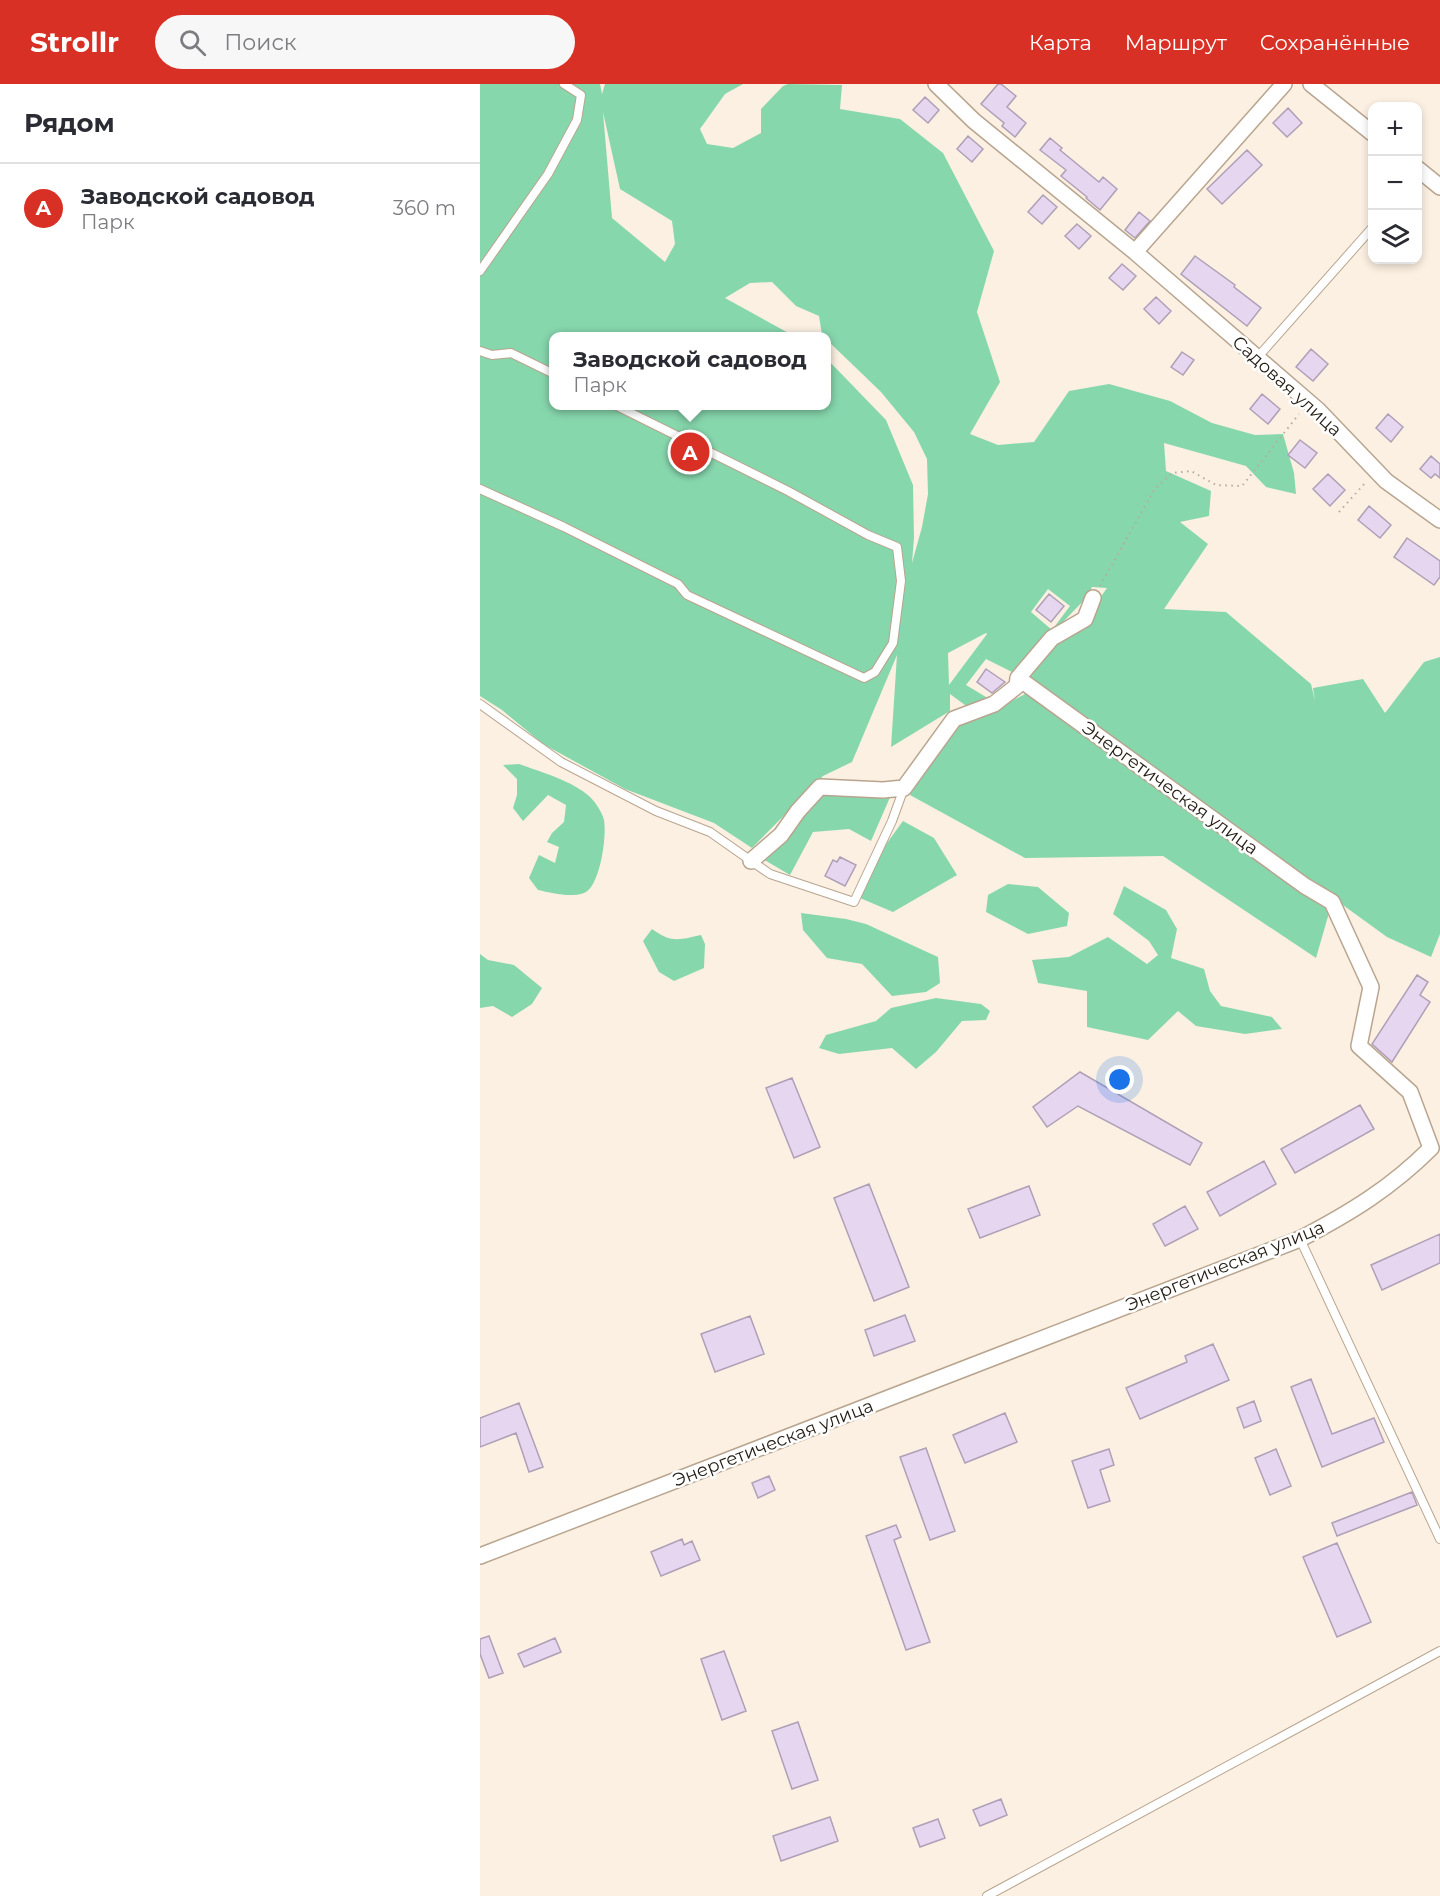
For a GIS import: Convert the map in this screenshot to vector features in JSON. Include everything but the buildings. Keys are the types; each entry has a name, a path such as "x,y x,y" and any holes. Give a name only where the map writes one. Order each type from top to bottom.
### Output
{"street":[{"name":"Садовая улица","path":"936,84 974,121 1135,252 1308,402 1386,481 1440,520"},
{"path":"1135,252 1284,84"},
{"path":"1311,84 1368,130"},
{"path":"1422,174 1440,187"},
{"path":"751,861 781,835 798,811 820,787 883,790 904,788 954,719 994,704 1017,686 1018,678 1052,638 1085,619 1093,598"},
{"name":"Энергетическая улица","path":"480,1556 1300,1239 1351,1212 1406,1173 1431,1148 1410,1092 1359,1046 1371,987 1332,902 1305,886 1018,678"}],"lane":[{"path":"480,271 548,174 576,120 581,95 564,84"},
{"path":"1257,358 1368,233"},
{"path":"480,351 492,356 511,353 549,372"},
{"path":"480,489 564,527 678,584 687,595 864,678 875,672 893,643 900,581 897,547 868,535 788,491 627,410"},
{"path":"480,704 561,762 656,811 710,832 770,874 854,902 892,821 904,788"},
{"path":"1300,1239 1440,1539"},
{"path":"987,1896 1440,1651"}],"path":[{"path":"1093,598 1154,490 1172,473 1191,471 1216,485 1242,486 1308,402"},
{"path":"1339,512 1376,470"}],"green space":[{"path":"480,84 600,84 602,94 605,84 743,84 725,94 700,129 707,144 733,148 761,133 761,109 783,86 788,84 842,85 840,109 900,119 943,153 994,251 977,312 1000,382 970,434 998,445 1034,442 1069,391 1109,384 1170,401 1212,423 1255,435 1283,434 1294,473 1296,494 1266,487 1246,466 1164,443 1166,471 1211,491 1209,516 1180,522 1208,544 1164,609 1226,612 1311,684 1315,701 1313,688 1363,679 1385,713 1424,662 1440,657 1440,934 1431,957 1387,937 1027,676 1065,632 1089,624 1107,588 1092,587 1087,597 1014,673 986,659 966,685 991,700 969,708 950,694 950,711 891,747 897,655 852,762 823,776 752,848 714,823 625,789 543,744 502,710 480,696","holes":["603,112 620,189 672,221 675,244 665,262 612,218","772,282 796,306 819,316 822,332 831,332 831,344 881,392 914,432 927,459 928,494 912,563 913,485 886,420 831,363 831,410 549,410 549,332 787,332 725,298 750,283","1048,589 1070,606 1052,630 1031,612","987,634 949,685 948,653"]},
{"path":"1029,692 1331,906 1316,958 1163,856 1025,858 910,795 921,766 951,727 985,715"},
{"path":"519,764 575,786 592,799 600,811 605,827 601,860 590,889 584,893 567,895 538,890 529,878 539,855 555,863 559,847 547,842 552,833 564,822 566,805 548,795 523,821 513,808 517,795 517,779 503,765"},
{"path":"822,794 891,795 871,841 849,829 813,832 790,875 761,858"},
{"path":"903,821 934,838 957,875 893,912 860,898 884,847"},
{"path":"1008,884 1038,887 1069,913 1067,926 1028,934 986,912 988,895"},
{"path":"1124,886 1166,910 1177,929 1171,958 1204,969 1210,991 1221,1006 1272,1017 1282,1029 1245,1034 1196,1026 1178,1011 1148,1040 1087,1027 1087,991 1038,983 1032,960 1069,957 1108,937 1147,964 1158,955 1149,941 1113,914"},
{"path":"801,913 866,924 938,957 940,983 926,992 892,996 862,964 827,958 803,930"},
{"path":"652,929 665,937 675,939 701,935 705,944 704,968 674,981 659,972 643,941"},
{"path":"480,954 488,960 514,965 542,988 532,1004 512,1017 493,1006 480,1008"},
{"path":"936,998 981,1004 990,1011 986,1020 962,1021 936,1052 916,1069 892,1048 839,1054 819,1048 826,1035 876,1021 891,1008"}],"place":[{"name":"Заводской садовод","path":"690,452"}]}
